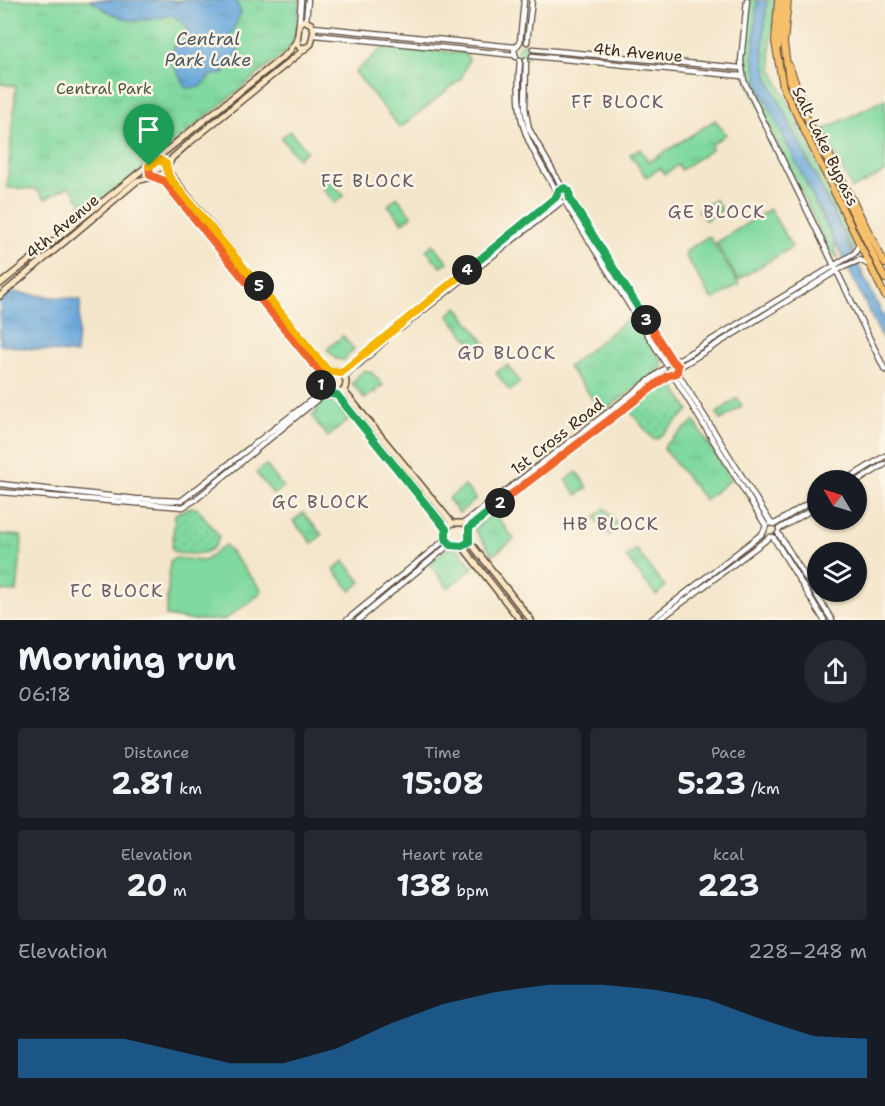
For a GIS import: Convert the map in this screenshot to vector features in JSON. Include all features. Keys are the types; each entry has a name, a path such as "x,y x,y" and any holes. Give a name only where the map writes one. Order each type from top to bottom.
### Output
{"main road":[{"name":"Salt Lake Bypass","path":"778,0 776,55 781,83 885,296"},
{"path":"776,55 781,42 783,0"},
{"name":"Salt Lake Bypass","path":"788,0 781,42 787,63 840,187 885,279"},
{"path":"307,47 298,46 299,25 302,20 306,20 313,27 315,35"},
{"name":"4th Avenue","path":"0,284 137,181 155,178 167,169 172,158 307,47 315,35"},
{"name":"4th Avenue","path":"0,296 65,236 288,53 297,39"},
{"name":"Salt Lake Bypass","path":"787,63 789,81 808,121 841,174 885,264"},
{"path":"806,134 814,128"},
{"path":"157,160 162,160 328,371 343,375 344,390 452,523"},
{"path":"149,166 148,172 164,181 323,376"},
{"path":"840,187 841,174"},
{"path":"328,371 321,383 324,392 337,395 446,529 448,541 462,546 520,620"},
{"path":"337,395 344,390"},
{"path":"446,529 452,523 464,523 469,528 469,541 531,620"},
{"path":"462,546 469,541"}],"street":[{"path":"299,25 301,0"},
{"path":"306,20 308,0"},
{"path":"515,55 515,47 520,42 524,0"},
{"path":"315,35 515,55 520,60 526,60 532,56 533,49 527,42 532,0"},
{"path":"747,0 742,76 836,263 885,370"},
{"path":"313,27 515,47"},
{"path":"413,45 414,37"},
{"path":"450,49 451,41"},
{"path":"520,42 527,42"},
{"name":"4th Avenue","path":"533,49 741,68"},
{"name":"4th Avenue","path":"532,56 742,76"},
{"path":"520,60 519,109 523,131 557,194 565,201 598,249 769,526 771,537 824,620"},
{"path":"343,375 497,249 565,201 569,191 563,188 529,129 525,108 526,60"},
{"path":"658,67 659,60"},
{"path":"497,249 563,188"},
{"path":"529,219 533,224"},
{"name":"1st Cross Road","path":"469,528 550,457 669,364 836,263 855,254 859,248 858,242"},
{"name":"1st Cross Road","path":"464,523 554,462 674,373 718,344 858,260 871,267"},
{"path":"793,289 796,296"},
{"path":"714,338 718,344"},
{"path":"669,364 674,373"},
{"path":"0,484 178,507 324,392"},
{"path":"585,430 589,435"},
{"path":"862,470 885,456"},
{"path":"550,457 554,462"},
{"path":"867,475 885,464"},
{"path":"0,492 75,495"},
{"path":"656,619 769,526 807,504"},
{"path":"692,591 807,513"},
{"path":"769,526 778,531 832,620"},
{"path":"347,620 409,569 448,541"},
{"path":"358,620 413,575 448,541"},
{"path":"409,569 413,575"}],"green space":[{"name":"Central Park","path":"0,0 300,0 293,46 89,212 69,186 45,199 36,189 7,188 16,86 0,84"},
{"path":"750,0 757,0 753,58 758,80 835,244 835,251 839,258 831,253 748,83 744,63"},
{"path":"767,0 775,0 770,51 773,71 855,243 854,252 767,76 763,47"},
{"path":"521,44 527,44 531,51 527,58 521,58 517,54 517,48"},
{"path":"385,46 464,53 469,59 461,79 400,128 355,72"},
{"path":"885,99 885,172 852,189 823,130"},
{"path":"715,120 726,134 711,145 712,149 681,170 678,165 665,174 660,168 646,177 630,154 640,149 649,162"},
{"path":"290,131 307,151 298,158 281,138"},
{"path":"328,177 344,196 335,203 319,184"},
{"path":"397,197 412,216 403,223 388,205"},
{"path":"715,200 722,210 705,220 698,210"},
{"path":"770,209 792,247 738,280 716,243"},
{"path":"709,236 739,284 715,299 711,298 685,255 687,250"},
{"path":"433,244 448,262 441,267 426,250"},
{"path":"457,307 486,344 478,351 448,315"},
{"path":"633,315 663,363 661,369 603,412 568,367"},
{"path":"343,336 354,349 344,360 336,359 327,349"},
{"path":"507,365 520,382 510,391 496,373"},
{"path":"364,370 371,372 383,385 374,391 376,393 372,393 365,399 352,383"},
{"path":"671,381 689,410 657,439 653,439 630,411"},
{"path":"325,397 335,400 348,420 328,437 312,416 317,411 314,406"},
{"path":"737,398 742,406 721,420 717,413"},
{"path":"694,421 731,479 705,500 664,449 666,444"},
{"path":"266,465 283,487 274,495 256,473"},
{"path":"577,472 588,488 577,495 566,480"},
{"path":"465,486 476,499 459,513 448,499"},
{"path":"191,507 198,509 219,536 217,543 213,548 202,553 175,553 172,548 175,514"},
{"path":"605,508 620,527 609,535 595,517"},
{"path":"303,513 322,535 312,543 293,521"},
{"path":"494,513 514,539 493,555 474,529"},
{"path":"0,534 21,536 17,592 0,591"},
{"path":"225,545 261,589 259,595 224,620 189,620 166,616 170,561 176,558 204,561"},
{"path":"449,547 459,550 473,568 448,588 429,563"},
{"path":"636,549 665,587 656,595 626,557"},
{"path":"344,561 361,582 351,591 334,570"}],"water":[{"name":"Central Park Lake","path":"90,0 174,0 177,4 181,0 235,0 241,12 230,37 236,41 239,52 223,74 211,75 200,87 186,88 171,60 174,46 185,40 187,27 172,15 148,20 129,20 111,13"},
{"path":"757,0 767,0 763,46 767,76 885,320 885,344 761,91 753,58"},
{"path":"11,292 81,300 76,354 0,345 0,300"}],"district":[{"name":"FF BLOCK","path":"618,102"},
{"name":"FE BLOCK","path":"368,181"},
{"name":"GE BLOCK","path":"717,212"},
{"name":"GD BLOCK","path":"507,353"},
{"name":"GC BLOCK","path":"321,502"},
{"name":"HB BLOCK","path":"611,524"},
{"name":"FC BLOCK","path":"117,591"}],"route":[{"path":"157,160 165,162 169,177 328,371 335,370 341,373 556,197 559,190 567,189 571,195 570,199 670,358 677,364 678,371 675,375 668,375 472,524 469,528 471,534 469,542 458,547 453,546 446,539 446,529 337,395 328,395 323,390 321,379 323,376 164,181 150,175 149,166 157,160"}]}
